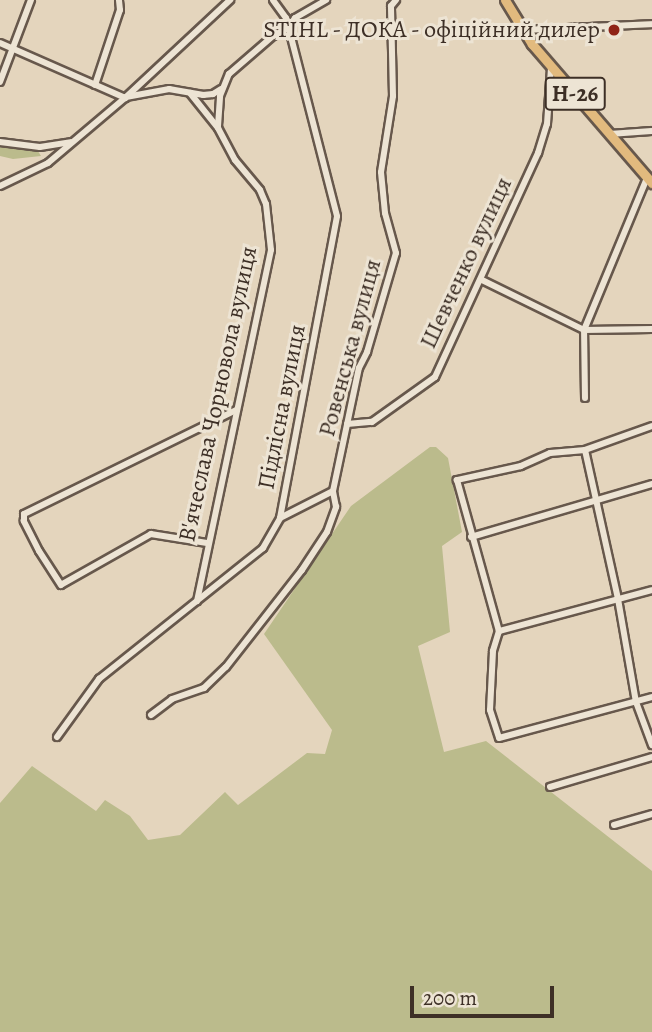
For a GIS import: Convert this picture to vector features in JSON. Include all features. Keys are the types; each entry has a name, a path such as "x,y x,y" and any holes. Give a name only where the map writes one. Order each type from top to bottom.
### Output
{"main road":[{"name":"Н-26","path":"505,0 521,30 650,180"}],"street":[{"path":"0,82 31,0"},
{"path":"95,85 120,10 119,0"},
{"path":"0,186 48,163 125,98 230,0"},
{"name":"Підлісна вулиця","path":"57,737 99,679 262,548 280,518 337,216 288,28 273,0"},
{"path":"0,43 125,98 169,89 213,94 221,89 236,68 273,36 288,28 295,18 326,0"},
{"name":"Ровенська вулиця","path":"151,715 173,699 204,688 226,667 321,542 336,507 333,491 359,368 396,253 385,213 381,172 393,96 391,6 396,0"},
{"path":"521,30 652,24"},
{"name":"Шевченко вулиця","path":"347,424 372,422 435,377 482,280 538,153 547,124 551,66"},
{"path":"218,128 221,89"},
{"name":"В'ячеслава Чорновола вулиця","path":"190,93 218,128 235,160 260,190 266,204 271,250 207,542 197,601"},
{"path":"609,134 652,131"},
{"path":"0,142 40,147 73,142"},
{"path":"584,398 584,330 650,180"},
{"path":"482,280 584,330 652,329"},
{"path":"207,542 150,534 61,585 39,551 24,521 24,514 236,410"},
{"path":"652,426 585,450 550,453 521,466 457,480 499,631 493,651 490,710 499,738 652,697"},
{"path":"585,450 618,599 636,702 652,745"},
{"path":"471,537 652,484"},
{"path":"280,518 333,491"},
{"path":"499,631 652,590"},
{"path":"550,787 652,757"},
{"path":"614,825 652,814"}],"green space":[{"path":"0,143 36,148 41,156 13,159 0,156"},
{"path":"430,447 436,447 448,458 462,532 442,546 450,632 418,646 444,752 486,741 652,871 652,1032 0,1032 0,803 32,766 96,811 105,800 130,816 148,840 180,835 225,792 238,805 307,753 325,754 332,730 264,634 351,506"}],"place":[{"name":"STIHL - ДОКА - офіційний дилер","path":"614,30"}]}
